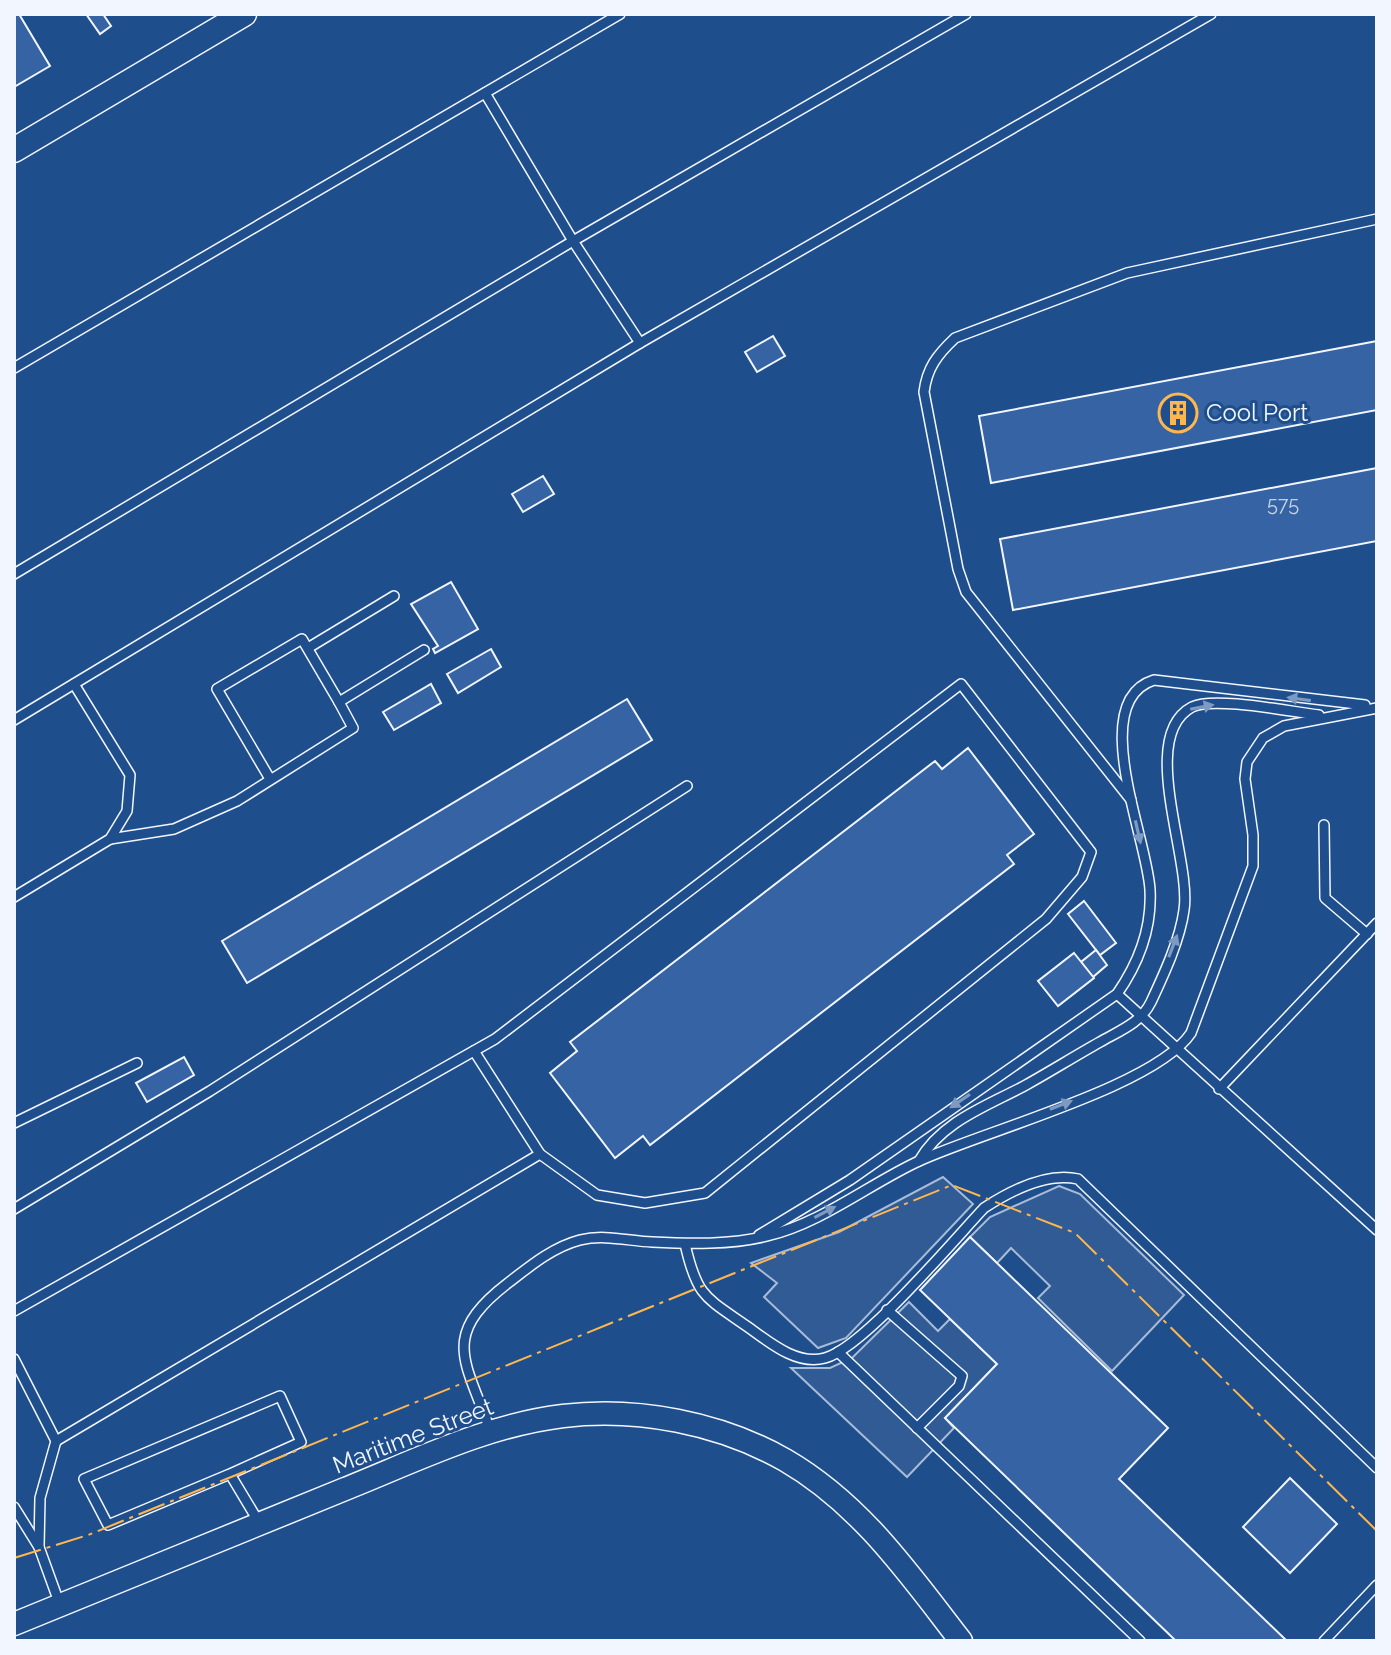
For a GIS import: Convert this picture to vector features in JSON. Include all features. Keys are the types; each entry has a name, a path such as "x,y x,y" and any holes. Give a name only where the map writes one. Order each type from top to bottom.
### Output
{"main road":[{"path":"14,150 244,14"}],"street":[{"name":"Maritime Street","path":"14,1624 491,1432 563,1416 601,1414 646,1416 693,1424 784,1459 856,1513 885,1543 961,1641"}],"lane":[{"path":"14,368 620,14"},
{"path":"14,574 573,241 966,14"},
{"path":"14,720 640,343 1211,14"},
{"path":"485,93 573,241 640,343"},
{"path":"1131,800 966,592 958,569 924,392 926,375 937,356 955,338 1127,273 1377,219"},
{"path":"308,648 394,596"},
{"path":"14,897 110,839 174,829 237,801 353,728 302,639 217,689 270,779"},
{"path":"339,702 424,650"},
{"path":"752,1239 850,1180 1117,994 1141,947 1150,912 1150,887 1131,800 1122,719 1129,697 1145,683 1154,680 1347,705 1377,706"},
{"path":"74,684 130,775 127,811 110,839"},
{"path":"14,1311 495,1039 961,684 1091,852 1082,877 1046,919 705,1193 645,1203 597,1195 540,1154 474,1051"},
{"path":"919,1161 929,1143 962,1118 1142,1017 1159,982 1185,909 1182,856 1167,774 1168,740 1175,725 1189,709 1199,705 1232,704 1328,717"},
{"path":"491,1432 462,1352 468,1324 488,1298 537,1260 580,1240 597,1237 685,1244 752,1239 804,1222 919,1161 1137,1075 1178,1051 1191,1033 1253,866 1253,835 1245,779 1253,748 1284,726 1377,706"},
{"path":"14,1209 223,1082 687,786"},
{"path":"1324,825 1325,898 1367,934"},
{"path":"14,888 31,886"},
{"path":"1219,1089 1377,923"},
{"path":"1117,994 1377,1230"},
{"path":"14,1123 137,1063"},
{"path":"56,1441 540,1154"},
{"path":"685,1244 693,1279 704,1295 777,1348 801,1358 824,1359 853,1344 984,1208 1005,1194 1058,1176 1078,1179 1377,1468"},
{"path":"887,1310 962,1376 959,1386 917,1428"},
{"path":"838,1352 1140,1641"},
{"path":"14,1359 56,1441 40,1498 39,1547"},
{"path":"280,1396 301,1442 230,1474 108,1525 84,1479 280,1396"},
{"path":"230,1474 260,1524"},
{"path":"14,1507 39,1547 60,1605"},
{"path":"1324,1641 1377,1585"}],"shaded area":[{"path":"943,1177 973,1204 846,1338 818,1348 764,1297 777,1283 751,1263 839,1232"},
{"path":"1059,1186 1080,1194 1184,1295 1112,1371 1038,1298 1050,1286 1011,1248 997,1263 970,1237 990,1217"},
{"path":"909,1302 938,1331 950,1319 997,1364 945,1418 954,1428 907,1477 791,1368 830,1368 852,1358"}],"building":[{"path":"14,14 19,14 50,66 14,87"},
{"path":"86,14 103,14 111,26 100,34"},
{"path":"773,336 785,356 757,372 745,352"},
{"name":"Cool Port","path":"1377,341 1377,410 991,483 979,416"},
{"name":"Cool Port","path":"1377,468 1377,541 1013,610 1000,539"},
{"path":"543,476 554,494 523,512 512,494"},
{"path":"451,582 478,629 435,653 433,649 438,646 411,604"},
{"path":"491,649 501,667 458,693 447,674"},
{"path":"431,684 441,703 394,730 383,712"},
{"path":"627,699 652,740 247,983 222,941"},
{"path":"968,748 1034,834 1007,855 1014,864 650,1145 643,1136 615,1158 550,1073 577,1051 570,1042 935,761 942,769"},
{"path":"1084,901 1116,943 1100,955 1068,914"},
{"path":"1096,950 1107,965 1093,977 1081,962"},
{"path":"1074,953 1094,978 1058,1006 1038,981"},
{"path":"184,1057 194,1075 147,1102 136,1083"},
{"path":"970,1237 1168,1428 1119,1479 1287,1641 1176,1641 945,1418 997,1364 920,1290"},
{"path":"1290,1478 1337,1524 1290,1573 1243,1527"}],"power":[{"path":"14,1558 88,1535 952,1185 1075,1233 1377,1531"}],"place":[{"name":"Cool Port","path":"1178,413"}]}
